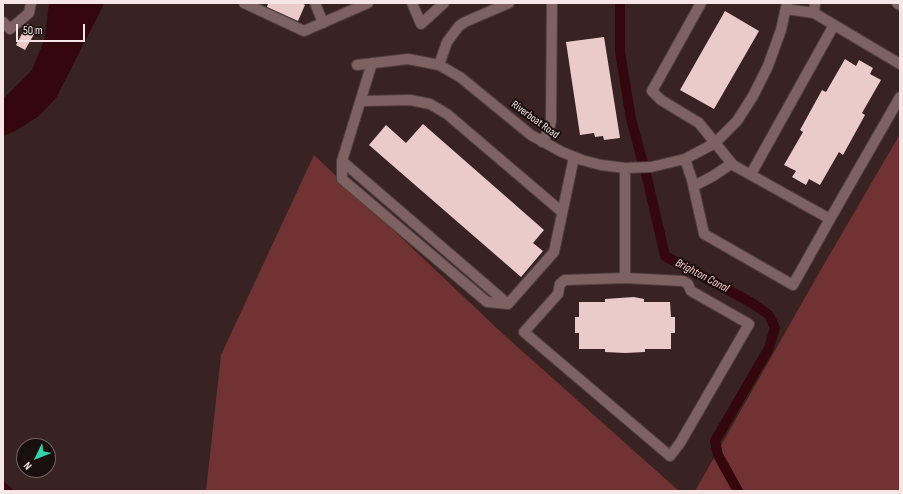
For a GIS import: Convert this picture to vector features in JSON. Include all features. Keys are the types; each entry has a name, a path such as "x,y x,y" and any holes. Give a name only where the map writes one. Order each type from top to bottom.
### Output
{"street":[{"path":"3,22 10,29 29,13 31,3"},
{"path":"244,3 304,31 368,3"},
{"path":"315,3 323,23"},
{"path":"412,3 421,24 444,3"},
{"path":"439,65 447,42 460,26 465,22 509,3"},
{"path":"542,142 549,130 551,121 552,3"},
{"path":"701,3 652,91 661,100 699,123 732,164 830,220"},
{"path":"786,6 814,8 834,25 900,64"},
{"name":"Riverboat Road","path":"357,65 408,59 439,65 460,77 520,127 542,142 574,157 601,165 630,168 652,167 685,159 715,143 736,120 761,82 774,50 786,6"},
{"path":"751,174 834,25"},
{"path":"372,63 362,101 342,161 508,304 554,252 574,157"},
{"path":"685,159 694,186 704,234 793,285 900,98"},
{"path":"362,101 410,100 430,104 447,114 562,212"},
{"path":"694,186 732,164"},
{"path":"625,278 630,168"},
{"path":"625,278 683,281 688,284 691,291 749,324 684,437 670,456 524,332 558,294 560,284 565,280 625,278"}],"shaded area":[{"path":"49,3 103,3 103,6 56,98 39,116 15,131 3,136 3,99 32,70 45,38"},
{"path":"900,134 900,491 695,491 823,266"},
{"path":"314,155 502,333 679,491 206,491 221,355"},
{"path":"3,481 15,491 3,491"}],"building":[{"path":"268,3 302,3 305,5 298,21 267,7"},
{"path":"725,11 759,31 714,109 680,90"},
{"path":"27,24 37,29 25,50 16,45"},
{"path":"604,37 620,138 604,140 603,136 595,137 594,133 580,135 566,42"},
{"path":"845,59 856,66 859,60 873,68 870,74 881,80 862,113 865,115 843,155 839,152 820,185 809,179 806,185 792,177 796,171 784,165 803,132 800,130 822,90 826,92"},
{"path":"423,124 544,230 533,243 543,251 521,277 369,145 386,125 406,143"},
{"path":"634,297 644,299 644,302 670,302 671,317 675,317 675,333 671,333 671,349 645,349 645,352 625,353 605,352 605,349 579,349 579,333 575,333 575,317 579,317 579,302 605,302 605,299"}],"waterway":[{"name":"Brighton Canal","path":"620,3 620,52 631,119 648,182 665,256 752,303 769,315 775,328 769,348 715,441 718,455 738,491"}]}
